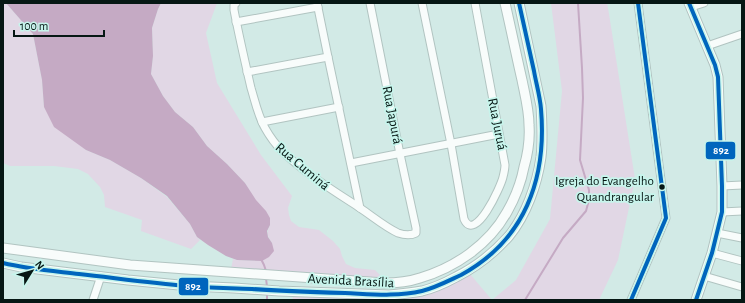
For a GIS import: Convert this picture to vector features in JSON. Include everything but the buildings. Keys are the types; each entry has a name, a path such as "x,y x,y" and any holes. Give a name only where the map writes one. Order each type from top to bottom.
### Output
{"street":[{"name":"Rua Cuminá","path":"236,3 234,9 236,22 255,102 262,122 269,136 276,145 285,154 334,192 385,225 399,233 412,235 416,233 416,228"},
{"name":"Rua Japurá","path":"370,3 416,228"},
{"path":"422,3 451,144"},
{"name":"Rua Juruá","path":"451,144 464,219 470,225 479,221 492,203 503,178 505,165 475,3"},
{"name":"Avenida Brasília","path":"3,248 130,265 384,283 414,280 438,272 470,253 483,243 496,229 507,213 516,194 527,156 529,140 527,106 505,3"},
{"name":"Avenida Brasília","path":"3,263 189,286 278,291 388,295 404,294 442,284 472,268 509,236 523,214 531,196 541,158 542,122 541,106 519,3"},
{"path":"631,300 666,218 638,3"},
{"path":"696,300 712,253 722,212 718,77 715,65 690,5 704,3"},
{"path":"236,22 318,5 360,208"},
{"path":"707,46 742,34"},
{"path":"247,72 328,57"},
{"path":"262,122 339,107"},
{"path":"350,163 499,134"},
{"path":"722,186 742,185"},
{"path":"722,212 742,211"},
{"path":"717,233 742,238"},
{"path":"712,253 742,261"},
{"path":"3,269 21,266"},
{"path":"93,300 101,276"},
{"path":"704,276 742,287"}],"shaded area":[{"path":"3,3 6,3 33,34 42,80 44,107 86,150 110,160 141,178 167,197 190,224 200,240 191,249 141,231 142,220 105,207 104,195 100,187 88,174 78,169 54,166 10,166 3,163"},
{"path":"6,3 161,3 152,28 153,56 151,74 163,96 175,112 193,127 207,146 245,183 256,200 266,211 270,218 270,225 267,231 268,237 272,243 274,251 269,257 262,261 237,260 226,256 197,237 190,224 167,196 141,178 110,160 86,150 54,127 44,107 42,80 33,34"},
{"path":"161,3 217,3 206,33 217,83 261,155 292,196 288,208 291,221 299,227 319,230 333,241 340,249 346,264 355,268 375,270 384,279 231,269 233,259 262,261 272,243 268,234 270,225 245,183 207,146 193,127 175,112 163,96 151,74 153,56 152,28"},
{"path":"551,3 607,3 635,179 618,260 599,300 492,300 516,280 550,219 562,91"},
{"path":"470,274 492,300 388,300 434,292"},
{"path":"292,295 386,300 293,300"}],"waterway":[{"path":"525,300 563,238 586,211 589,200 589,190 580,160 583,98 578,3"},
{"path":"261,259 266,271"},
{"path":"266,278 267,287"},
{"path":"267,294 267,300"}],"transit line":[{"name":"892","path":"3,263 41,270 211,288 393,295 422,291 461,275 483,261 501,244 516,226 527,205 535,183 540,160 542,135 539,94 519,3"},
{"name":"892","path":"631,300 666,218 638,3"},
{"name":"892","path":"689,3 715,65 718,77 722,186 722,212 712,253 696,300"}],"place":[{"name":"Igreja do Evangelho Quandrangular","path":"662,187"}]}
